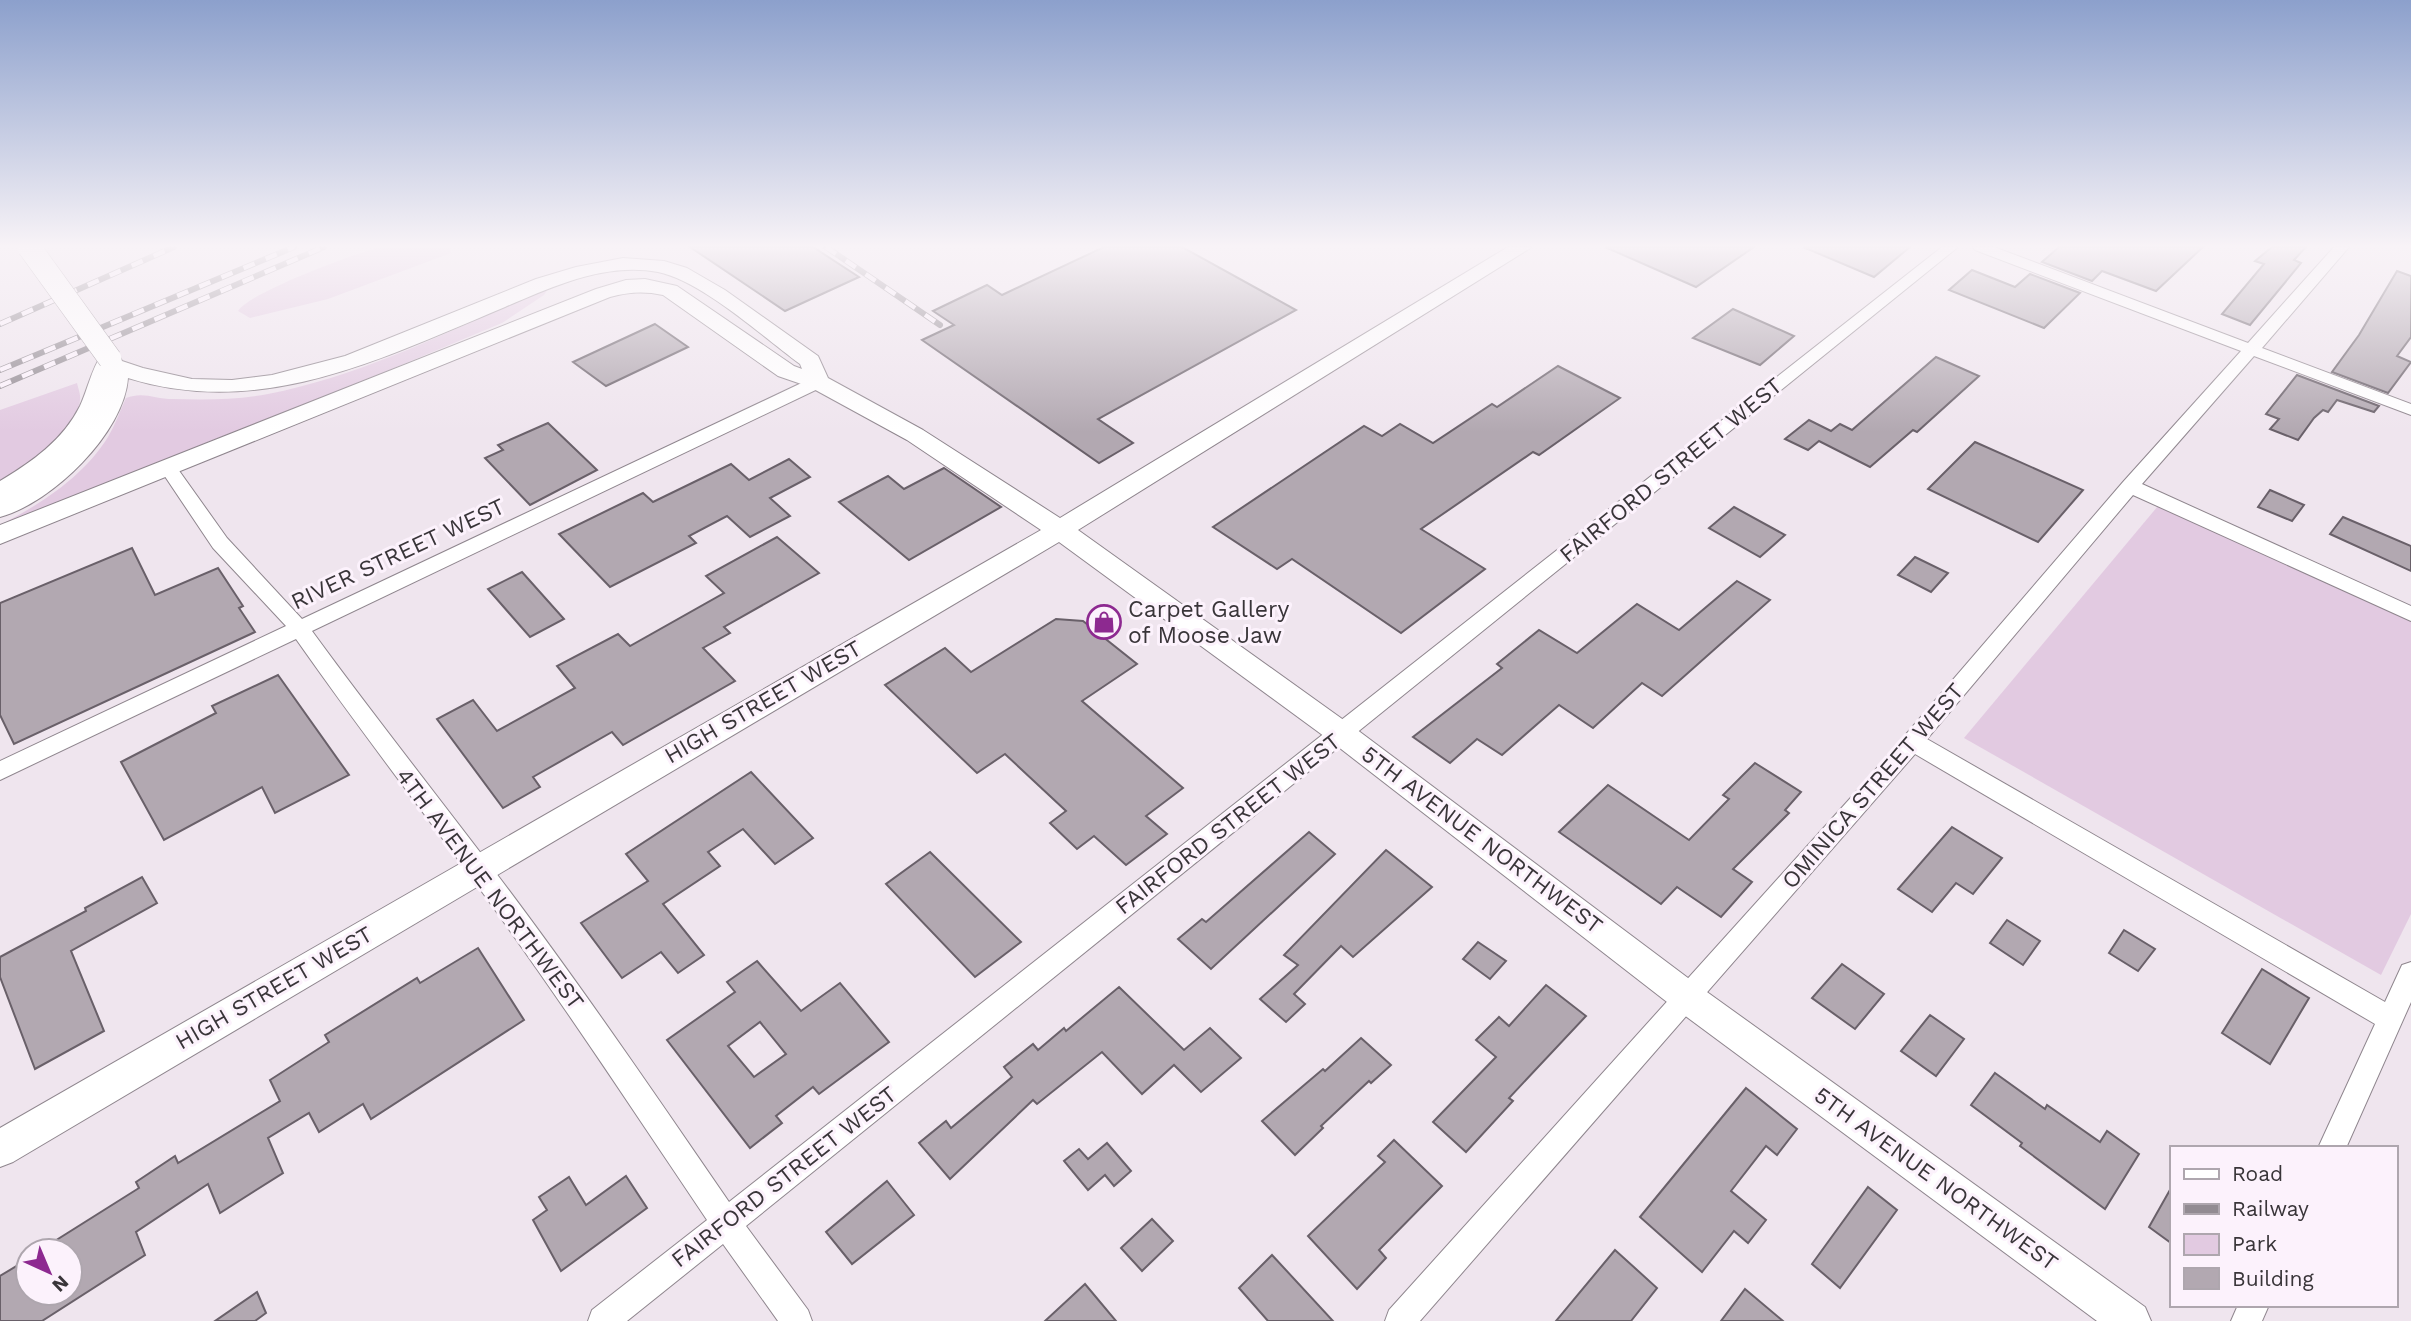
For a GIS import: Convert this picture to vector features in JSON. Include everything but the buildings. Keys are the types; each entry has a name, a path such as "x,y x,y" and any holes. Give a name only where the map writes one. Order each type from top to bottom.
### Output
{"main road":[{"path":"0,509 51,476 71,459 100,425 114,396 113,363 74,309"},
{"name":"5TH AVENUE NORTHWEST","path":"113,363 161,380 194,386 242,385 289,377 362,356 481,309"},
{"path":"0,535 169,469 494,335 539,309"},
{"name":"5TH AVENUE NORTHWEST","path":"494,335 563,309"},
{"name":"5TH AVENUE NORTHWEST","path":"694,309 786,372 818,382 915,435 1060,530 1342,734 1688,998 2131,1321"},
{"name":"5TH AVENUE NORTHWEST","path":"737,309 810,361 818,382"},
{"name":"HIGH STREET WEST","path":"0,1149 1060,530 1421,309"},
{"path":"0,492 41,465 72,438 92,407 101,375 113,363"}],"street":[{"name":"FAIRFORD STREET WEST","path":"603,1321 1874,309"},
{"path":"2143,309 2411,410"},
{"name":"OMINICA STREET WEST","path":"1400,1321 1688,998 2130,486 2289,309"},
{"name":"RIVER STREET WEST","path":"0,771 818,382"},
{"name":"4TH AVENUE NORTHWEST","path":"169,469 220,543 299,628 376,736 478,868 606,1046 726,1223 797,1321"},
{"path":"2130,486 2411,614"},
{"path":"1912,741 2389,1018"},
{"path":"2333,1146 2411,972"}],"green space":[{"path":"240,309 288,309 250,318 238,311"},
{"path":"500,309 524,309 502,323 210,441 0,533 0,525 46,498 86,465 108,437 126,398 144,395 173,399 209,399 268,394 377,362"},
{"path":"77,383 80,400 70,425 49,449 0,486 0,410"},
{"path":"2163,500 2411,611 2411,914 2381,975 1964,738"}],"railway":[{"path":"0,324 35,309"},
{"path":"0,370 147,309"},
{"path":"0,386 180,309"},
{"path":"916,309 940,325"}],"place":[{"name":"Carpet Gallery of Moose Jaw","path":"1104,622"}]}
